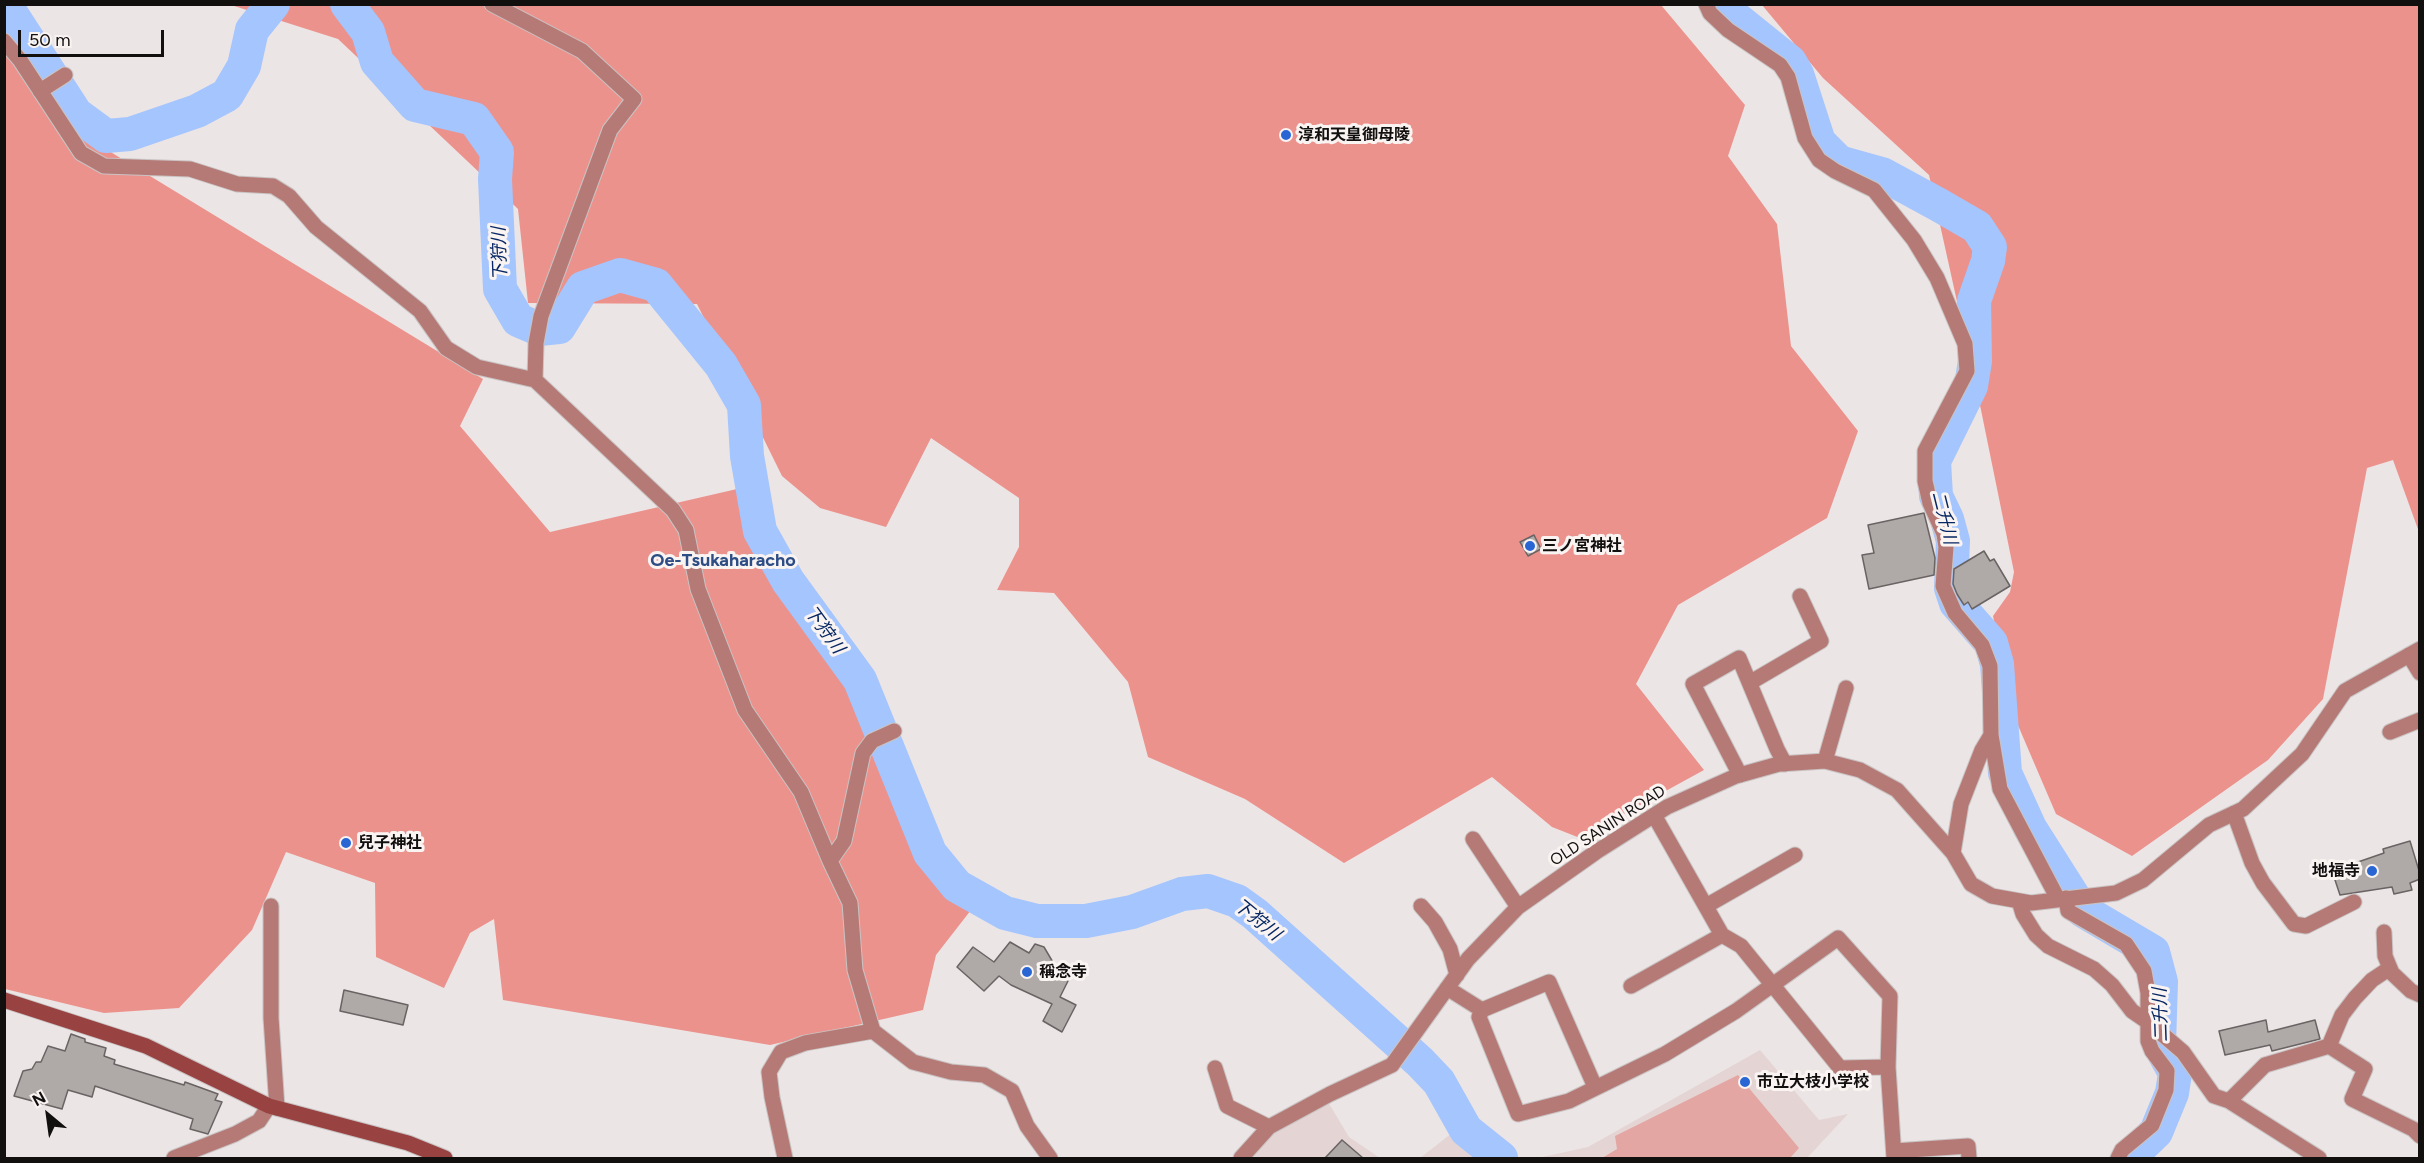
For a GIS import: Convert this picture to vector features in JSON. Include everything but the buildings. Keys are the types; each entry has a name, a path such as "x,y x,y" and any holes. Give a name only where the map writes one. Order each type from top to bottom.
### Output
{"main road":[{"path":"4,1000 146,1046 273,1107 408,1143 446,1158"}],"street":[{"path":"492,4 582,51 634,99 610,130 541,316 536,344 535,380"},
{"path":"1706,4 1710,13 1728,30 1780,65 1788,78 1805,138 1819,160 1835,171 1874,190 1914,240 1937,278 1961,331 1965,344 1966,371 1925,451 1925,481 1930,503 1944,534 1946,547 1943,586 1955,613 1988,655 1992,697 1991,735 2000,789 2068,911 2126,944 2144,971 2148,993 2148,1041 2152,1051 2167,1071 2166,1090 2151,1125 2122,1150 2118,1158"},
{"path":"4,41 41,90 81,153 104,166 190,169 237,184 273,186 289,196 315,227 420,312 446,348 477,367 535,380 673,510 686,530 698,589 745,710 801,792 850,903 855,970 873,1031 913,1062 951,1072 984,1075 1012,1091 1027,1126 1050,1158"},
{"path":"41,90 64,75"},
{"path":"1751,682 1821,641 1800,596"},
{"path":"2414,652 2420,673"},
{"name":"OLD SANIN ROAD","path":"1241,1158 1269,1127 1329,1094 1392,1065 1468,959 1518,907 1667,807 1740,775 1785,764 1825,761 1860,770 1897,790 1953,853 1971,884 1992,896 2031,903 2116,893 2143,880 2209,825 2243,808 2302,754 2345,691 2414,652"},
{"path":"1740,775 1693,684 1739,658 1785,764"},
{"path":"1825,761 1846,688"},
{"path":"2390,732 2420,720"},
{"path":"830,861 844,841 863,753 872,741 893,732"},
{"path":"1953,853 1961,804 1982,750 1991,735"},
{"path":"2234,813 2252,863 2262,883 2295,924 2306,926 2354,902"},
{"path":"1654,815 1722,935 1741,946 1840,1068 1888,1067"},
{"path":"1473,839 1518,907"},
{"path":"1706,906 1795,855"},
{"path":"2019,902 2023,914 2042,941 2094,969 2112,985 2132,1011 2183,1052 2214,1096 2229,1101 2319,1158"},
{"path":"174,1158 236,1134 259,1121 273,1107 271,906"},
{"path":"1421,906 1435,922 1450,949 1456,975"},
{"path":"2384,932 2385,956 2392,973 2411,991 2420,995"},
{"path":"1631,986 1722,935"},
{"path":"1595,1087 1549,982 1482,1010 1479,1017 1518,1114 1569,1101 1665,1054 1736,1011 1838,938 1890,996 1888,1067 1894,1155 1968,1146 1969,1158"},
{"path":"2329,1046 2342,1015 2355,998 2372,980 2390,969"},
{"path":"1447,988 1482,1010"},
{"path":"785,1158 772,1097 770,1072 781,1052 805,1043 873,1031"},
{"path":"2229,1101 2265,1065 2329,1046 2366,1070 2352,1099 2413,1129 2420,1136"},
{"path":"1215,1068 1227,1106 1269,1127"}],"shaded area":[{"path":"231,5 1661,5 1745,105 1728,156 1777,224 1791,346 1858,431 1827,518 1678,605 1636,684 1704,770 1580,838 1552,827 1492,777 1344,863 1245,799 1148,757 1128,682 1054,593 997,590 1019,547 1019,498 931,438 886,527 820,508 782,476 697,304 528,303 518,209 338,39"},
{"path":"1762,5 2419,5 2419,532 2393,460 2367,468 2323,699 2268,760 2132,856 2056,814 2014,716 1993,616 2010,592 2014,572 1929,175 1823,78"},
{"path":"4,19 86,137 483,379 460,426 550,532 737,489 971,910 936,955 923,1010 770,1045 503,1000 494,919 470,933 444,988 376,957 375,883 286,852 252,930 179,1008 104,1013 5,989"},
{"name":"市立大枝小学校","path":"1760,1050 1819,1120 1848,1114 1807,1158 1538,1158 1588,1147"},
{"name":"市立大枝小学校","path":"1738,1075 1799,1148 1790,1158 1602,1158 1617,1149 1615,1136"},
{"path":"1328,1102 1349,1137 1380,1158 1250,1158 1281,1127"},
{"path":"1452,1133 1483,1158 1420,1158"}],"waterway":[{"name":"下狩川","path":"5,4 76,114 106,136 130,134 197,111 227,95 244,66 252,30 273,4"},
{"name":"下狩川","path":"347,4 368,32 377,62 415,105 474,119 497,152 495,179 500,289 518,320 539,329 559,327 583,288 620,275 656,285 721,365 744,405 747,456 760,531 788,581 860,680 930,853 957,886 1005,913 1037,921 1086,921 1132,912 1182,894 1208,891 1237,901 1255,914 1420,1062 1439,1082 1466,1130 1501,1158"},
{"name":"二升川","path":"1718,4 1790,62 1797,74 1819,142 1839,162 1882,174 1939,205 1977,227 1990,247 1988,261 1974,301 1975,361 1971,386 1934,461 1936,496 1947,519 1953,541 1951,588 1956,603 1991,643 1997,664 2005,773 2030,828 2082,910 2153,952 2161,982 2159,1044 2175,1073 2172,1093 2156,1132 2129,1158"}],"place":[{"name":"淳和天皇御母陵","path":"1286,135"},
{"name":"三ノ宮神社","path":"1530,546"},
{"name":"兒子神社","path":"346,843"},
{"name":"地福寺","path":"2372,871"},
{"name":"稱念寺","path":"1027,972"},
{"name":"市立大枝小学校","path":"1745,1082"}],"district":[{"name":"Oe-Tsukaharacho","path":"723,561"}]}
